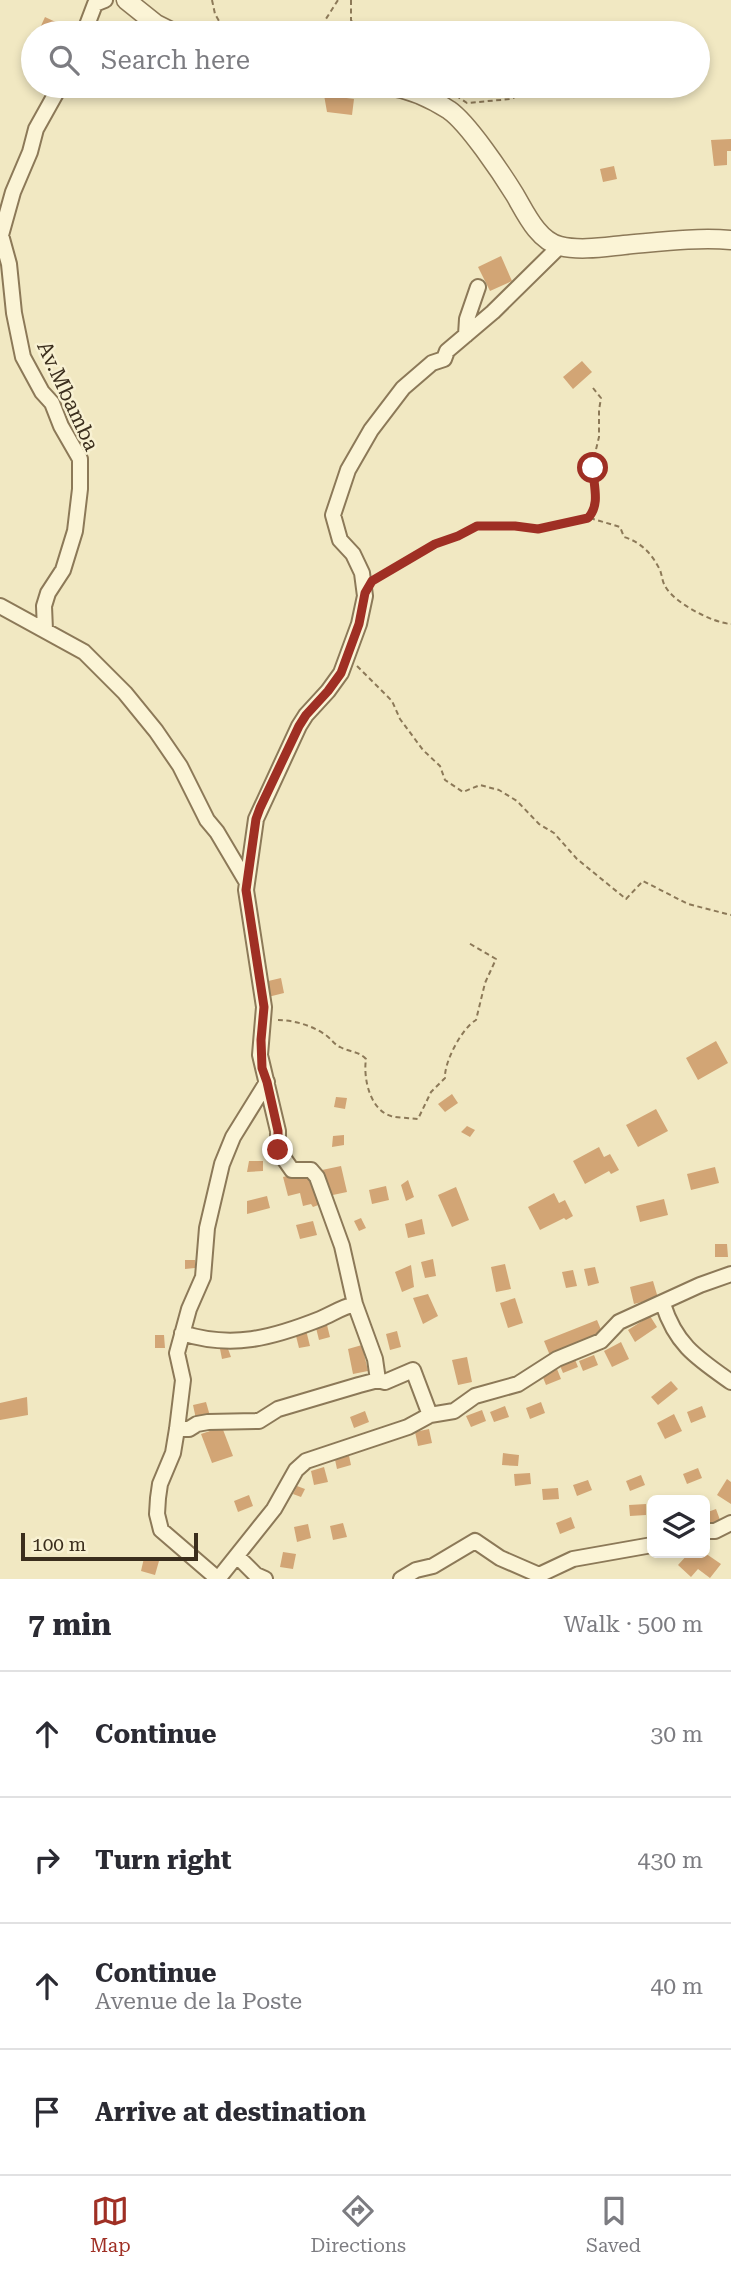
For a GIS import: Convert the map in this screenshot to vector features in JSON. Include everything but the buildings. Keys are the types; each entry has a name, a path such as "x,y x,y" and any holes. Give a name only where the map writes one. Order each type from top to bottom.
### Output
{"street":[{"path":"89,21 95,4 105,0"},
{"path":"126,0 152,21"},
{"name":"Av.Mbamba","path":"45,630 44,606 48,593 63,570 75,531 80,459 61,426 52,403 42,392 23,357 14,313 9,264 3,251 1,235 36,129 53,98"},
{"path":"425,98 450,111 464,125 501,173 531,222 544,237 560,246 597,247 702,239 731,240"},
{"path":"378,1380 375,1359 355,1304 342,1246 317,1177 311,1170 292,1170 278,1150 278,1131 260,1055 264,1016 246,881 260,808 299,726 335,682 347,660 359,624 365,593 359,563 341,540 333,515 348,470 371,430 403,388 432,363 441,361 447,351 516,290 560,246"},
{"path":"466,335 467,319 478,286"},
{"path":"0,606 84,652 125,693 180,766 207,820 246,881"},
{"path":"267,1082 233,1137 222,1164 207,1228 203,1277 177,1353 183,1380 177,1429 173,1453 160,1484 157,1514 158,1523 168,1538 218,1579 274,1509 296,1470 306,1461 408,1427 430,1415 449,1413 475,1396 518,1384 557,1359 601,1341 619,1322 700,1285 731,1274"},
{"path":"182,1332 216,1341 247,1341 297,1327 355,1304"},
{"path":"663,1304 678,1339 731,1382"},
{"path":"177,1429 189,1429 208,1422 259,1421 278,1409 378,1380 385,1382 413,1370 430,1415"},
{"path":"710,1531 731,1523"},
{"path":"401,1579 416,1570 433,1566 475,1541 500,1559 539,1575 573,1559 647,1546"},
{"path":"238,1556 256,1575 265,1579"}],"path":[{"path":"212,0 219,21"},
{"path":"325,21 338,0"},
{"path":"351,0 352,21"},
{"path":"460,98 467,103 499,102 511,98"},
{"path":"588,518 593,512 596,500 593,462 601,398 593,388"},
{"path":"365,593 372,581 405,561 477,526 538,529 588,518 620,527 624,537 643,546 660,570 665,587 678,599 717,623 731,624"},
{"path":"347,660 364,671 392,701 400,719 424,750 440,765 445,780 455,788 463,792 480,785 508,795 539,824 563,841 577,859 626,899 636,885 643,881 688,904 731,915"},
{"path":"264,1016 272,1021 289,1020 309,1027 326,1035 344,1049 362,1054 366,1059 364,1067 369,1090 377,1108 388,1116 418,1119 431,1092 445,1078 444,1069 467,1025 476,1020 485,983 496,959 467,942"}],"route":[{"path":"278,1150 278,1131 260,1055 264,1007 246,881 256,819 280,764 306,715 341,673 359,624 365,593 372,581 435,544 477,526 538,529 569,520 588,518 593,512 596,500 593,468"}]}
